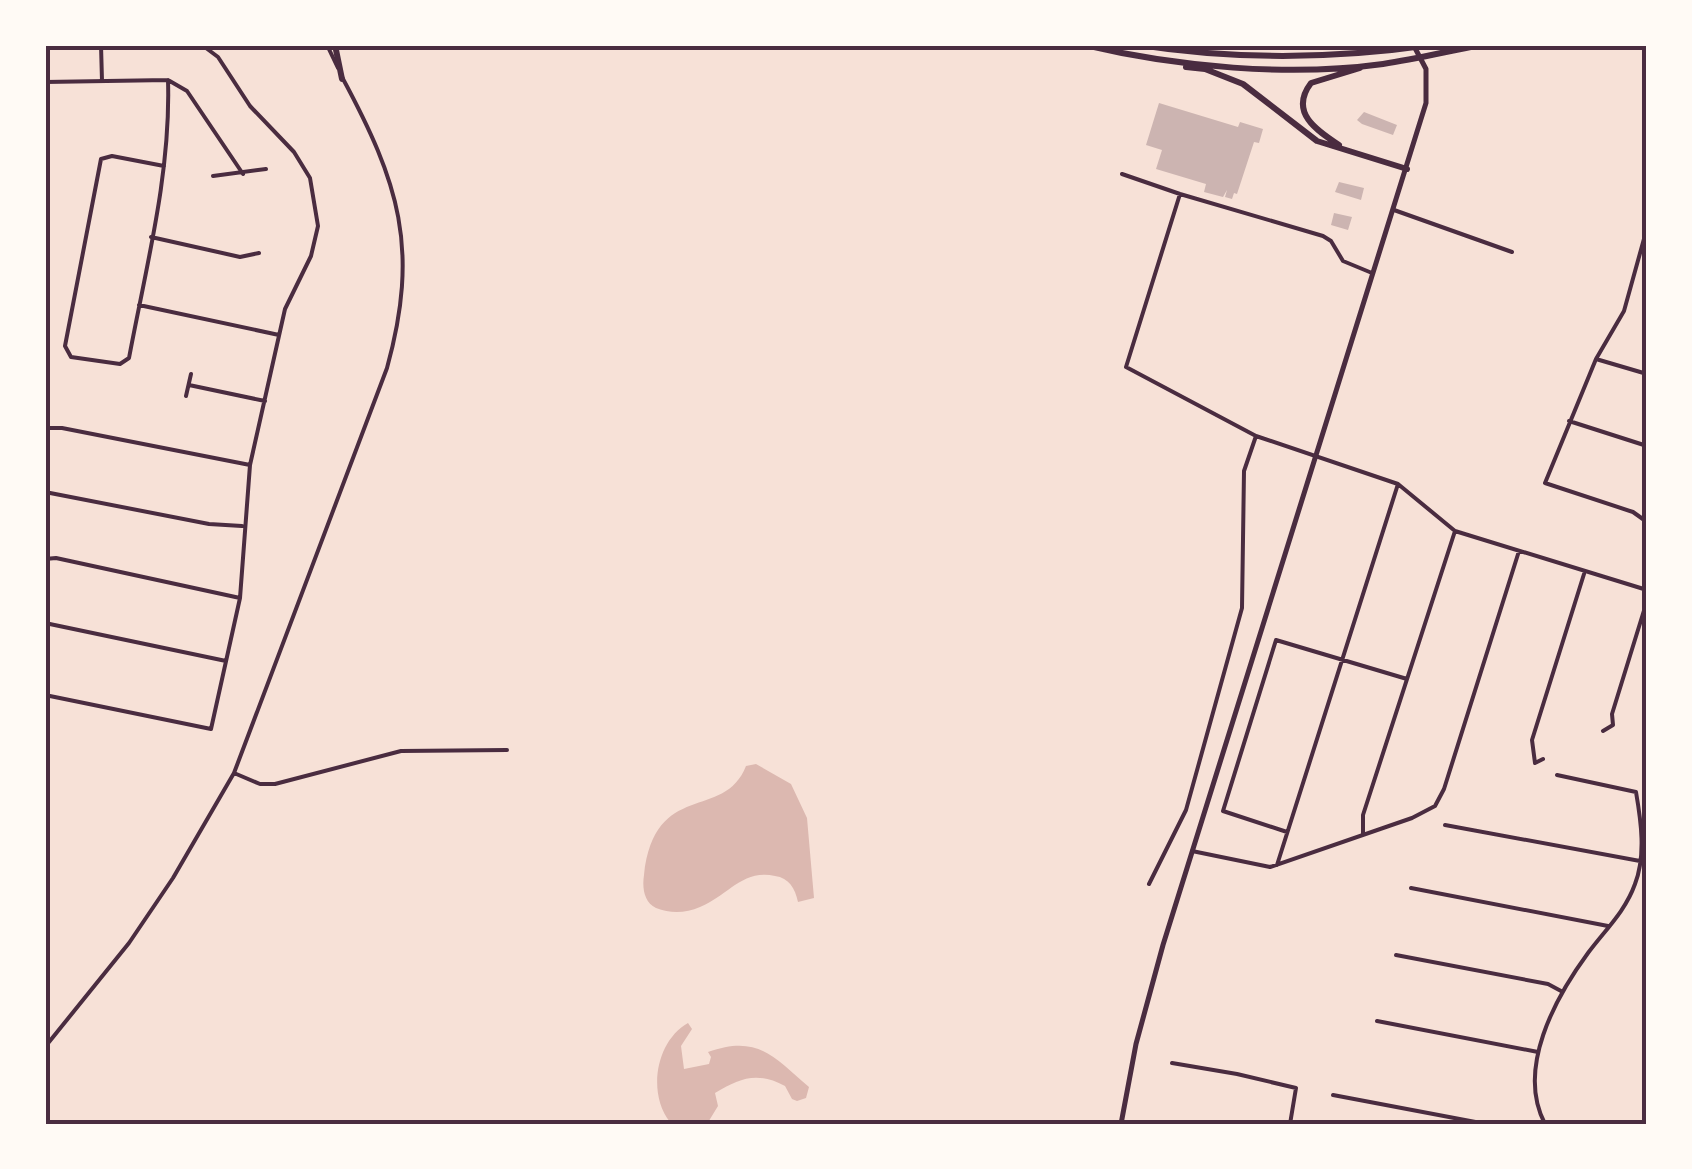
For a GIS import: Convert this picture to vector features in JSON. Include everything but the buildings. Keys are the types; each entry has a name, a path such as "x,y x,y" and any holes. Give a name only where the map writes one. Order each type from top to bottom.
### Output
{"main road":[{"path":"335,45 342,78"},
{"path":"1085,45 1176,62 1243,84 1308,136 1407,169"},
{"path":"1139,45 1286,57 1337,56 1431,45"},
{"path":"1121,1124 1136,1044 1192,851 1426,103 1426,69 1413,45"},
{"path":"1340,146 1318,131 1302,110 1306,90 1318,80 1366,65 1481,45"},
{"path":"1176,62 1278,67 1366,65"}],"street":[{"path":"101,45 102,81"},
{"path":"45,694 211,729 240,598 250,466 285,309 311,256 318,226 310,178 294,152 250,106 218,58 202,45"},
{"path":"45,1047 130,942 173,878 234,773 397,330 403,277 398,210 390,176 328,45"},
{"path":"164,166 112,156 101,159 65,346 70,356 120,364 128,358 164,166 169,126 168,80"},
{"path":"45,82 168,80 187,90 243,174"},
{"path":"213,176 266,170"},
{"path":"1122,174 1322,236 1343,260 1374,273"},
{"path":"1180,194 1126,367 1256,436 1398,484 1456,531 1647,591 1612,714 1613,725 1603,731"},
{"path":"1394,210 1512,252"},
{"path":"1647,228 1624,311 1596,359 1546,483 1632,512 1647,522"},
{"path":"151,238 240,257 259,252"},
{"path":"139,306 279,335"},
{"path":"1596,359 1647,374"},
{"path":"186,396 191,374"},
{"path":"189,385 264,401"},
{"path":"1570,421 1647,446"},
{"path":"45,428 62,428 250,466"},
{"path":"1149,884 1186,810 1240,617 1244,472 1256,436"},
{"path":"1277,865 1398,484"},
{"path":"45,492 209,524 244,526"},
{"path":"1363,836 1364,815 1456,531"},
{"path":"1192,851 1264,868 1412,818 1438,802 1520,552"},
{"path":"45,559 56,558 240,598"},
{"path":"1543,760 1534,762 1532,740 1584,572"},
{"path":"45,623 227,661"},
{"path":"1287,832 1223,811 1276,640 1407,678"},
{"path":"234,773 260,784 275,784 401,751 507,750"},
{"path":"1545,1124 1537,1100 1538,1052 1561,991 1627,904 1640,861 1636,792 1557,775"},
{"path":"1445,825 1640,861"},
{"path":"1411,888 1610,926"},
{"path":"1396,955 1548,984 1561,991"},
{"path":"1376,1021 1538,1052"},
{"path":"1172,1063 1296,1088 1290,1124"},
{"path":"1332,1095 1486,1124"}],"shaded area":[{"path":"756,764 791,784 807,818 814,898 798,902 788,881 763,875 744,880 689,911 656,908 649,902 643,885 651,845 661,825 675,813 722,793 736,783 746,766"},
{"path":"688,1023 692,1029 681,1046 684,1069 709,1064 708,1052 725,1047 753,1047 775,1058 809,1087 806,1098 797,1101 785,1086 749,1078 715,1093 718,1106 707,1124 670,1122 659,1097 658,1068 668,1042"}]}
